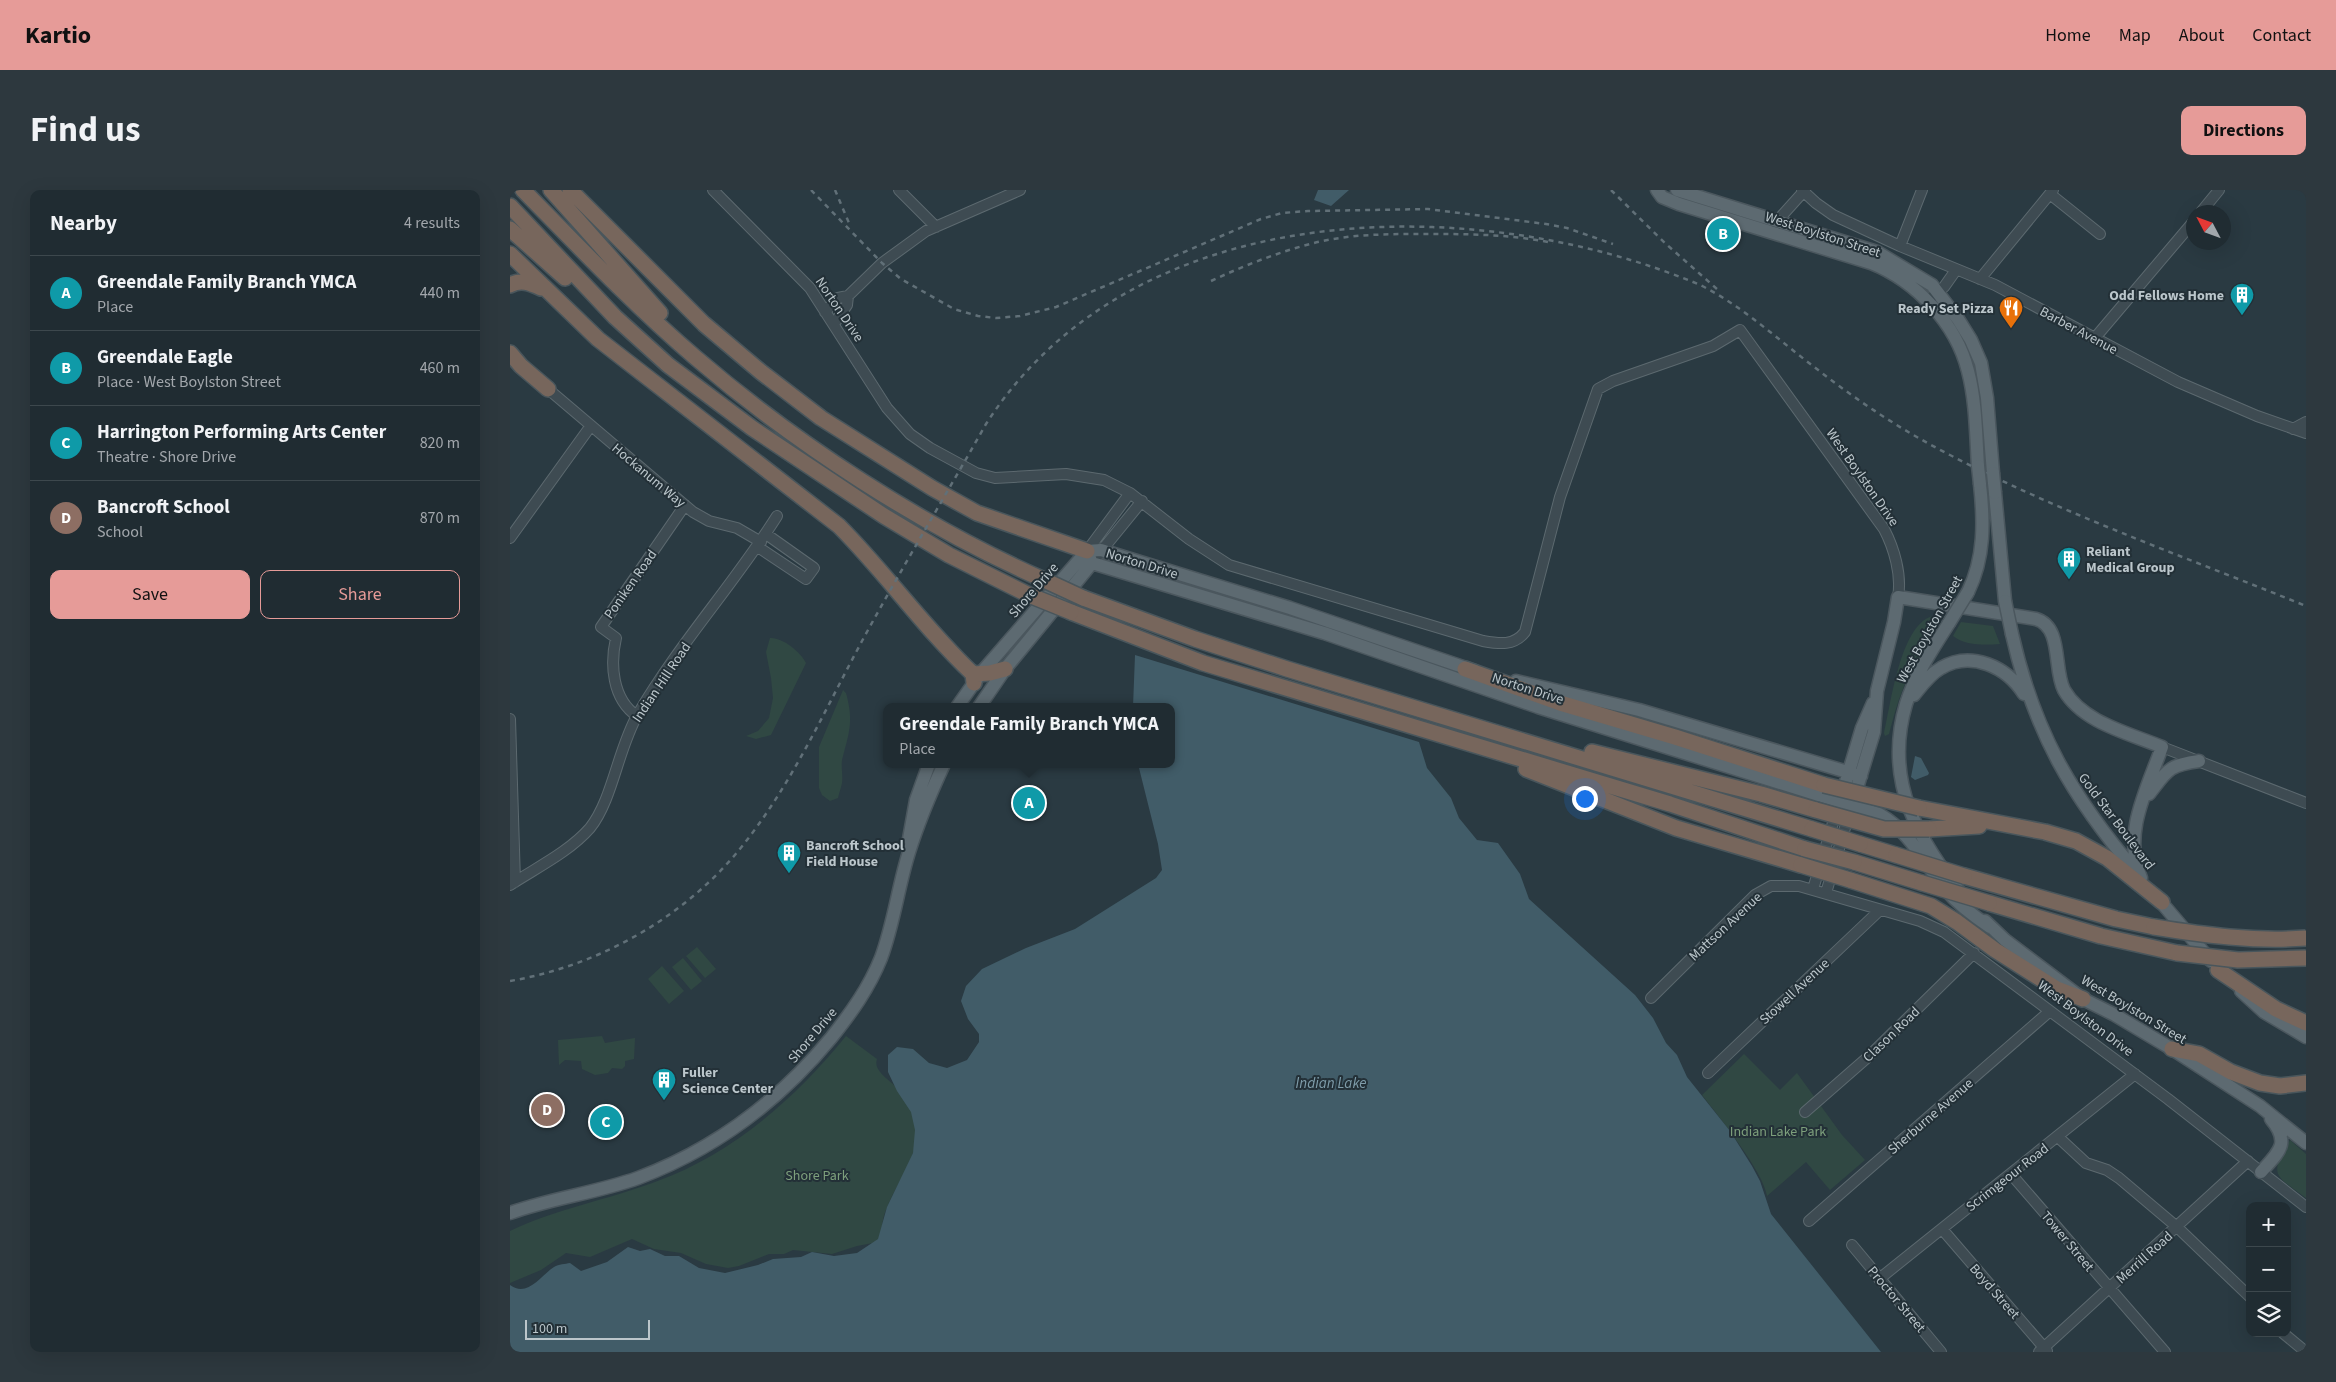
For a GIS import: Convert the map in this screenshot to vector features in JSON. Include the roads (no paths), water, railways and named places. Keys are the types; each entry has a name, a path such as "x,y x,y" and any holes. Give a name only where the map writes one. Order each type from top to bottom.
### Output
{"highway":[{"path":"523,190 640,307 696,359 795,435 887,497 962,540 1083,598 1200,641 1964,876 2116,919 2202,935 2248,939 2306,938"},
{"path":"551,190 650,303 690,344 696,359"},
{"path":"570,190 704,324 761,372 821,418 932,488 977,513 1093,555"},
{"path":"510,206 616,317 668,365 752,428 878,513 942,550 1029,596 1194,660 1670,804 1805,849 2101,936 2177,953 2238,960 2306,958"},
{"path":"510,228 591,302 616,317"},
{"path":"510,254 547,291 621,358 839,526 872,560 929,630 976,677 1005,669"},
{"path":"510,286 526,282 547,291"},
{"path":"510,354 548,389"},
{"path":"1465,669 1560,704 1675,737 1824,785 1918,808 2045,832 2076,841 2107,858 2162,902"},
{"path":"1473,725 1689,775 1884,829 1928,829 1971,826 2045,832"},
{"path":"1472,745 1547,779 1676,828 1931,906 1957,922 1994,950 2057,989 2083,999"},
{"path":"2218,970 2276,1009 2306,1023"},
{"path":"2172,1049 2199,1054 2231,1072 2260,1083 2280,1086 2306,1083"}],"main road":[{"name":"West Boylston Street","path":"1658,190 1662,197 1678,204 1876,265 1896,277 1928,301 1950,332 1966,364 1973,396 1983,512 1982,540 1976,574 1968,592 1917,678 1906,704 1899,751 1902,792 1908,808 1928,846 1947,875 1990,927 2083,999 2115,1015 2172,1049 2260,1106 2306,1143"},
{"name":"West Boylston Street","path":"1678,190 1877,252 1924,279 1938,292 1962,326 1981,363 1987,398 1993,473"},
{"name":"Gold Star Boulevard","path":"1993,473 2005,601 2019,668 2032,706 2052,752 2070,785 2118,852 2218,970 2264,1012 2306,1037"},
{"name":"Norton Drive","path":"1093,555 1290,608 1408,647 1465,669 1639,710 1855,774"},
{"name":"Norton Drive","path":"1093,555 1538,707 1845,805 1879,814 1901,828 1955,901 1990,927"},
{"name":"Shore Drive","path":"982,703 1005,669 1093,555"},
{"name":"Shore Drive","path":"960,703 976,677 1093,555"},
{"name":"West Boylston Drive","path":"1845,805 1855,774 1874,732 1878,692 1898,597"},
{"path":"1898,597 2041,621 2052,634 2063,688 2076,705 2092,717 2162,747 2142,804 2133,840 2135,858 2141,878"},
{"path":"1906,704 1926,680 1941,668 1955,662 1970,660 1988,664 2005,673 2017,684 2032,706"},
{"path":"2142,804 2165,772 2179,763 2199,761"},
{"name":"Shore Drive","path":"510,1213 637,1178 663,1167 721,1137 752,1116 781,1092 817,1055 844,1022 865,991 881,957 898,903 909,851 913,816 928,768"},
{"name":"Shore Drive","path":"909,851 942,768"},
{"path":"2260,1106 2278,1128 2283,1141 2281,1149 2261,1172"},
{"path":"2293,1132 2306,1136"}],"street":[{"name":"Norton Drive","path":"713,190 810,288 887,408 910,434 930,448 971,471 988,477 1002,479 1076,474 1104,480 1130,493 1210,554 1235,568 1471,639 1497,643 1519,640 1526,628 1560,497 1598,389 1613,381 1713,346 1740,330"},
{"path":"899,190 936,227"},
{"path":"825,312 838,298 848,296 888,258 926,232 1020,190"},
{"path":"1774,233 1778,220 1803,190"},
{"name":"Barber Avenue","path":"1803,190 1833,215 1900,246 1980,279 2186,386 2306,433"},
{"path":"1900,246 1922,190"},
{"path":"2207,205 2219,190"},
{"path":"1980,279 2051,192 2100,234"},
{"path":"2094,339 2186,230"},
{"path":"1928,301 1956,270"},
{"path":"834,324 847,305 848,296"},
{"name":"West Boylston Drive","path":"1740,330 1884,529 1896,565 1898,597"},
{"name":"Hockanum Way","path":"548,389 590,427 704,519 737,528 762,541"},
{"path":"2293,429 2306,422"},
{"path":"510,538 590,427"},
{"name":"Shore Drive","path":"1093,555 1130,493"},
{"name":"Shore Drive","path":"1093,555 1142,502"},
{"name":"Poniken Road","path":"637,716 623,699 614,678 612,661 616,638 601,627 685,505"},
{"name":"Indian Hill Road","path":"512,883 570,846 596,820 637,716 664,674 762,541 777,516"},
{"path":"762,541 814,568 806,579 762,541"},
{"path":"510,719 512,883"},
{"path":"2162,747 2306,803"},
{"name":"West Boylston Drive","path":"1845,805 1813,889 1932,925 1974,953 2135,1074 2306,1207"},
{"name":"West Boylston Drive","path":"1826,893 1845,805"},
{"name":"Mattson Avenue","path":"1651,998 1759,893 1779,885 1793,885 1813,889"},
{"name":"Stowell Avenue","path":"1708,1073 1880,910"},
{"name":"Clason Road","path":"1805,1112 1868,1057 1974,953"},
{"name":"Sherburne Avenue","path":"1808,1221 2050,1010"},
{"name":"Scrimgeour Road","path":"1879,1279 2135,1074"},
{"path":"2058,1137 2086,1163 2107,1170 2119,1178 2177,1227 2246,1294"},
{"name":"Merrill Road","path":"2044,1351 2248,1161"},
{"name":"Tower Street","path":"2011,1174 2165,1352"},
{"name":"Boyd Street","path":"1942,1229 2044,1351"},
{"name":"Proctor Street","path":"1852,1245 1941,1352"},
{"path":"2288,1337 2306,1352"}],"water":[{"path":"1318,190 1349,190 1331,206 1314,200"},
{"name":"Indian Lake","path":"1135,655 1419,742 1427,768 1451,798 1459,818 1477,840 1498,843 1520,874 1529,899 1635,995 1653,1018 1666,1043 1677,1055 1687,1077 1730,1131 1752,1166 1760,1181 1771,1214 1881,1352 510,1352 510,1285 523,1289 528,1287 558,1265 570,1263 581,1271 607,1262 628,1247 640,1251 650,1249 665,1256 679,1256 699,1268 725,1273 758,1265 773,1259 801,1257 812,1252 834,1256 857,1253 878,1239 887,1207 913,1153 915,1130 911,1112 897,1091 888,1072 888,1055 897,1047 913,1049 929,1063 947,1068 967,1060 979,1042 979,1034 968,1019 961,1001 966,986 982,969 1026,948 1075,929 1156,878 1162,870 1158,844 1139,768 1175,768 1175,703 1133,703"},
{"path":"1915,756 1921,758 1929,773 1915,780 1911,777"}],"railway":[{"path":"811,190 882,263 901,279 954,309 978,316 996,318 1020,316 1056,307 1261,219 1282,213 1428,209 1546,224 1567,228 1613,244"},
{"path":"835,190 849,223"},
{"path":"1611,190 1666,244 1717,289"},
{"path":"510,981 545,973 579,962 612,948 644,931 702,889 727,864 750,836 783,787 813,735 882,604 986,424 1049,348 1127,292 1216,254 1312,233 1412,227 1512,234 1608,254 1698,284 1743,311 1862,403 1932,445 2037,497 2081,516 2306,606"},
{"path":"1211,281 1285,251 1352,236 1472,234 1505,236 1553,243"}],"place":[{"name":"Greendale Eagle","path":"1723,234"},
{"name":"Odd Fellows Home","path":"2242,316"},
{"name":"Ready Set Pizza","path":"2011,329"},
{"name":"Reliant Medical Group","path":"2069,580"},
{"name":"Greendale Family Branch YMCA","path":"1029,803"},
{"name":"Bancroft School Field House","path":"789,874"},
{"name":"Fuller Science Center","path":"664,1101"},
{"name":"Bancroft School","path":"547,1110"},
{"name":"Harrington Performing Arts Center","path":"606,1122"}],"park label":[{"name":"Indian Lake Park","path":"1778,1131"},
{"name":"Shore Park","path":"817,1175"}]}
